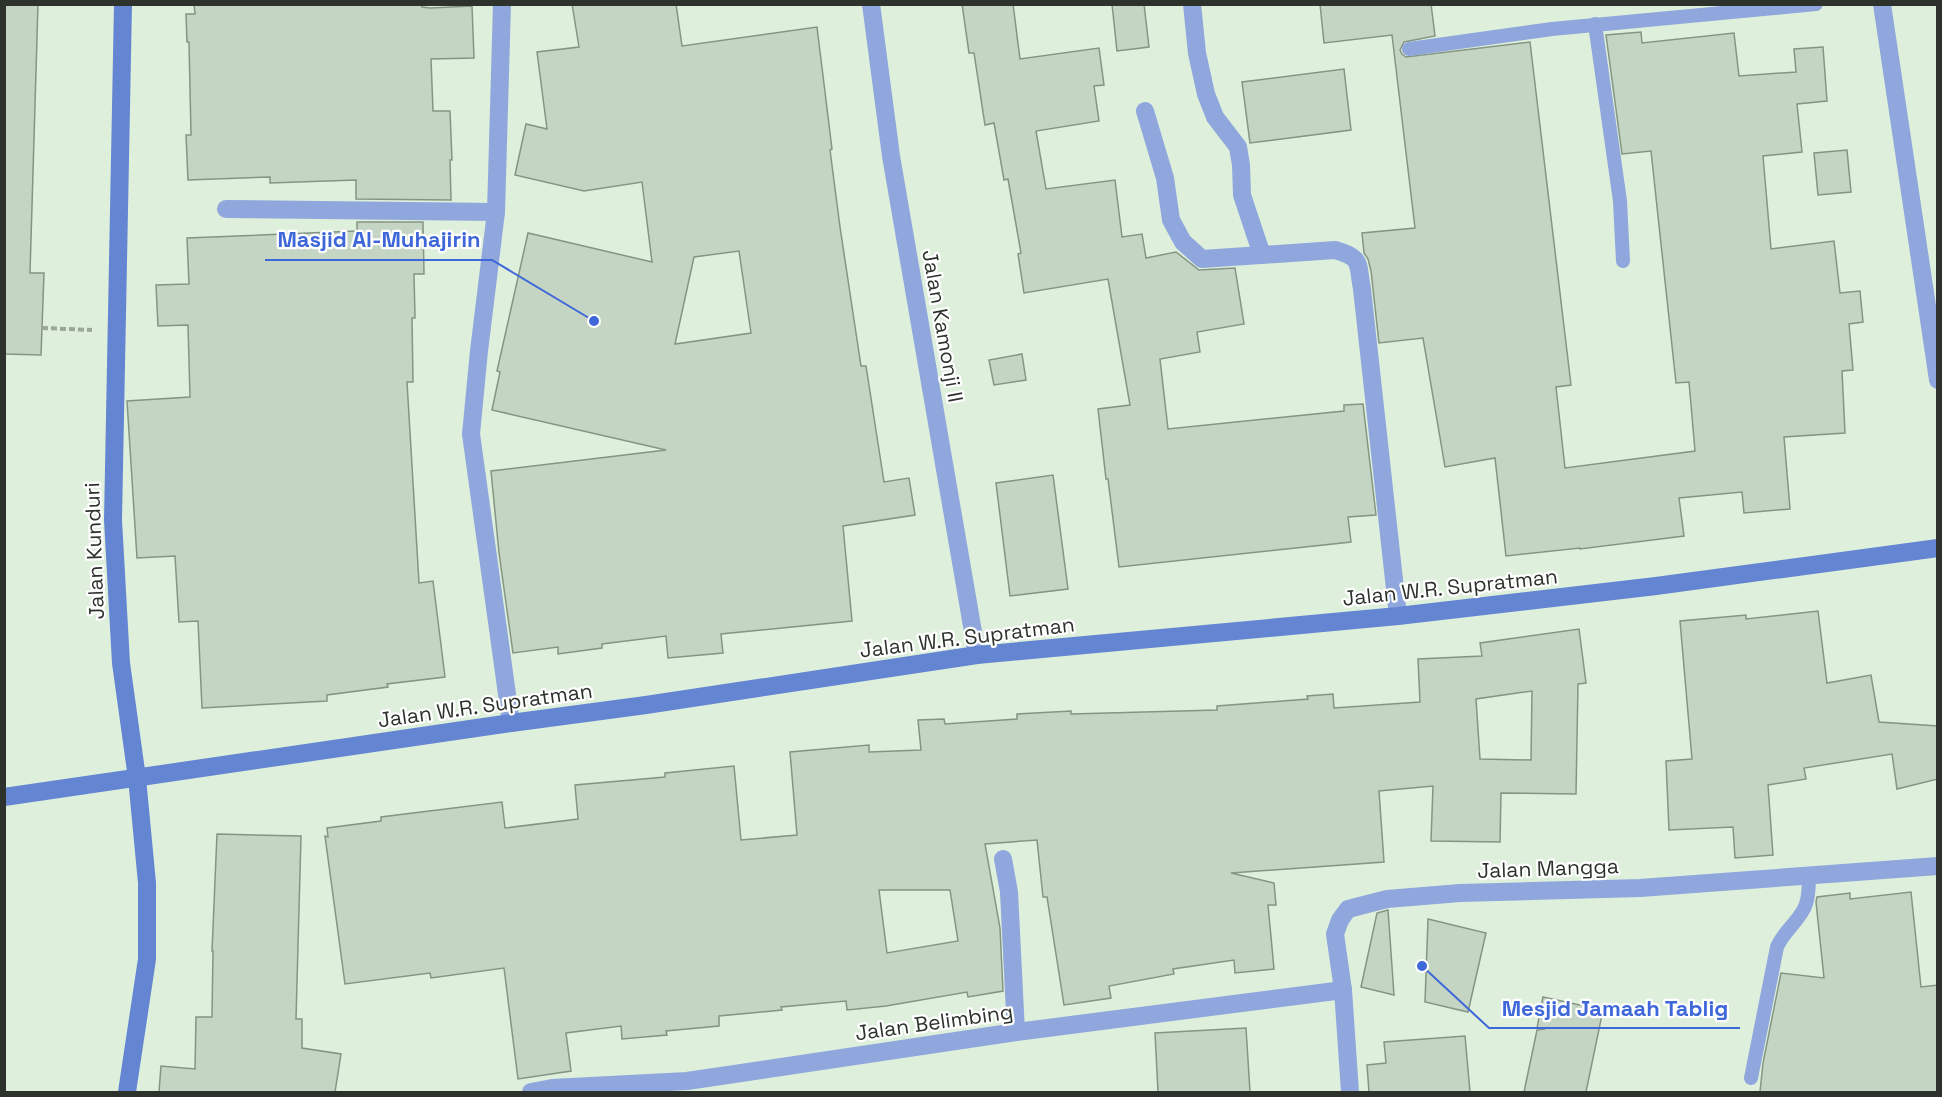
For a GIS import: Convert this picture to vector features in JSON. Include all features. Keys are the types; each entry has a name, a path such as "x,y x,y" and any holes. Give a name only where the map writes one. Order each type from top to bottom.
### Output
{"street":[{"name":"Jalan Kunduri","path":"123,4 113,520 121,663 137,778 147,883 147,960 127,1092"},
{"path":"502,4 496,212 471,434 511,723"},
{"name":"Jalan Kamonji II","path":"871,4 891,156 977,655"},
{"path":"1192,4 1197,53 1206,94 1215,117 1238,147 1242,195 1262,255"},
{"path":"1882,4 1938,381"},
{"path":"1145,111 1165,178 1171,220 1183,242 1202,259 1335,250 1351,255 1356,260 1362,289 1398,616"},
{"path":"226,209 496,212"},
{"name":"Jalan W.R. Supratman","path":"4,797 977,655 1398,616 1938,548"},
{"path":"1003,859 1009,892 1016,1032"},
{"name":"Jalan Mangga","path":"1350,1092 1343,990 1335,934 1340,920 1348,909 1387,899 1460,893 1640,888 1938,866"},
{"name":"Jalan Belimbing","path":"531,1092 687,1081 1016,1032 1343,990"}],"lane":[{"path":"1409,48 1595,24 1816,4"},
{"path":"1595,24 1620,201 1623,261"},
{"path":"1751,1078 1777,947 1806,904 1809,875"}],"path":[{"path":"42,328 117,331"}],"building":[{"path":"4,4 38,4 30,273 44,273 41,355 4,354"},
{"path":"194,4 422,4 422,7 430,8 472,6 474,58 431,59 433,111 450,111 451,200 356,199 356,180 270,183 270,177 188,180 186,135 191,135 189,42 187,42 186,14 195,14"},
{"path":"572,4 676,4 682,46 817,27 840,227 861,366 866,366 884,482 909,478 915,515 843,526 852,621 721,634 723,653 668,658 666,636 602,644 602,648 558,654 558,647 513,653 499,553 491,471 666,450 492,410 500,372 497,371 528,233 652,262 642,182 584,191 515,175 526,124 547,129 537,52 579,47","holes":["739,251 751,333 675,344 694,257"]},
{"path":"962,4 1013,4 1020,59 1099,48 1104,85 1094,86 1099,121 1036,131 1046,189 1115,180 1122,237 1142,234 1146,258 1176,252 1199,270 1235,268 1244,324 1197,332 1200,352 1160,359 1168,429 1344,411 1344,405 1363,404 1376,515 1348,517 1351,542 1119,567 1098,409 1130,405 1108,279 1024,293 1018,254 1021,253 1008,179 1004,180 994,123 985,125 974,53 969,53"},
{"path":"1112,4 1144,4 1149,47 1117,51"},
{"path":"1320,4 1431,4 1435,36 1404,42 1400,50 1406,57 1530,42 1571,385 1556,387 1565,468 1695,451 1689,382 1676,383 1651,151 1622,154 1606,35 1641,32 1642,43 1734,33 1739,76 1796,72 1794,49 1823,47 1827,101 1797,104 1802,152 1763,156 1771,249 1834,241 1840,293 1860,291 1863,322 1849,324 1853,370 1842,371 1845,433 1784,437 1790,509 1744,513 1742,492 1679,498 1684,536 1506,556 1495,458 1445,467 1423,338 1379,343 1371,271 1364,253 1362,233 1415,228 1392,35 1324,43"},
{"path":"1344,69 1351,130 1250,143 1242,82"},
{"path":"1847,150 1851,192 1818,195 1814,153"},
{"path":"357,222 423,222 424,274 414,274 413,382 407,382 419,583 433,581 445,677 387,684 388,687 327,695 327,701 202,708 198,621 179,622 175,556 137,558 127,401 190,397 188,325 158,326 156,285 189,284 187,238 357,231"},
{"path":"1022,354 1026,380 994,385 989,360"},
{"path":"1053,475 1068,589 1010,596 996,483"},
{"path":"1818,611 1827,683 1871,675 1879,722 1938,726 1938,779 1897,789 1892,754 1804,768 1806,779 1768,785 1773,855 1735,858 1733,827 1669,830 1666,761 1692,759 1680,621 1746,615 1746,619"},
{"path":"1579,629 1586,683 1578,684 1576,794 1501,793 1500,842 1431,841 1433,786 1379,791 1384,862 1231,873 1274,883 1276,905 1268,905 1274,969 1235,973 1234,960 1173,969 1174,974 1109,986 1111,998 1064,1005 1047,897 1043,897 1037,840 985,844 1000,928 1003,991 968,997 967,992 886,1006 847,1010 846,1001 781,1007 782,1010 719,1016 719,1026 666,1031 667,1035 622,1039 621,1026 566,1033 571,1071 518,1079 504,968 431,978 430,973 345,984 325,836 328,837 327,828 381,821 381,817 502,802 505,828 578,819 575,785 665,777 665,773 734,766 741,840 797,835 790,752 869,745 869,752 921,750 918,720 944,719 945,724 1017,719 1017,714 1071,711 1071,714 1217,710 1217,706 1308,699 1307,696 1333,694 1334,708 1420,702 1418,659 1482,656 1480,643","holes":["1532,691 1531,760 1480,759 1476,699","879,890 950,890 958,941 887,953"]},
{"path":"217,834 301,836 296,1019 302,1019 302,1048 341,1054 335,1092 159,1092 161,1066 195,1069 196,1017 212,1017 212,951"},
{"path":"1911,892 1921,987 1938,985 1938,1092 1760,1092 1763,1063 1781,973 1824,978 1817,897 1850,893 1850,899"},
{"path":"1388,910 1394,995 1361,987 1377,913"},
{"path":"1428,919 1486,933 1468,1012 1425,1002"},
{"path":"1543,997 1603,1010 1586,1092 1524,1092 1537,1030 1545,1029 1537,1028"},
{"path":"1246,1028 1250,1092 1158,1092 1155,1033"},
{"path":"1465,1036 1470,1092 1369,1092 1367,1065 1386,1063 1384,1042"}],"place":[{"name":"Masjid Al-Muhajirin","path":"594,321"},
{"name":"Mesjid Jamaah Tablig","path":"1422,966"}]}
